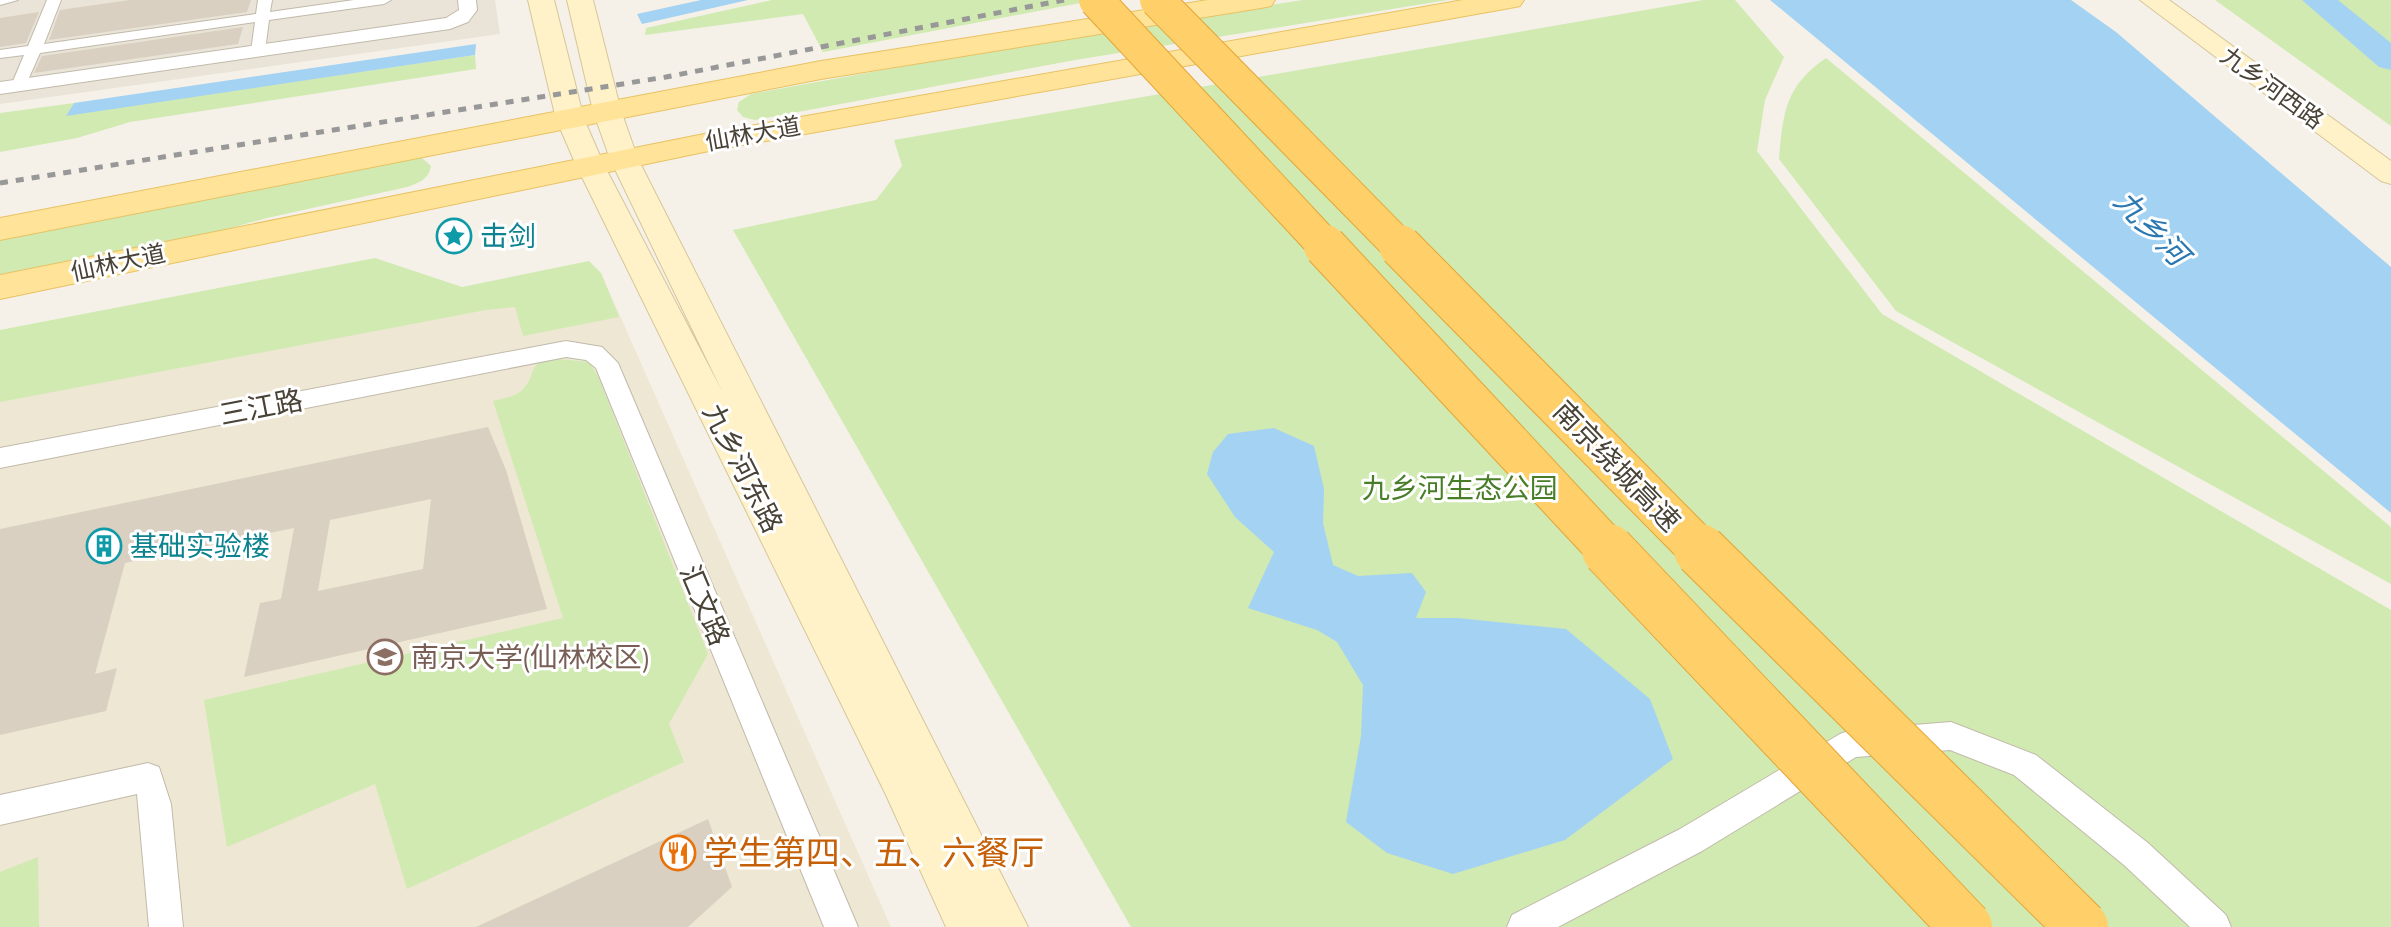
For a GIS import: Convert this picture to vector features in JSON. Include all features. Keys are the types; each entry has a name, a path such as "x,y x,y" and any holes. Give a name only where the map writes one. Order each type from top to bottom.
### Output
{"highway":[{"path":"1096,0 1681,629 1966,927"},
{"name":"南京绕城高速","path":"1157,0 1737,588 2082,927"}],"main road":[{"name":"九乡河东路","path":"541,0 570,119 607,162 1005,927"},
{"name":"九乡河东路","path":"580,0 607,111 607,162 970,927"},
{"name":"仙林大道","path":"0,229 821,70 1261,0"},
{"name":"仙林大道","path":"0,287 607,162 1510,0"},
{"name":"九乡河西路","path":"2153,0 2391,175"},
{"name":"九乡河西路","path":"2194,0 2391,144"}],"street":[{"path":"0,1 11,0"},
{"path":"10,87 33,50 54,0"},
{"path":"258,51 265,0"},
{"path":"0,54 384,0"},
{"path":"10,87 450,23 462,18 468,10 467,0"},
{"name":"汇文路","path":"523,357 566,349 593,353 606,363 841,927"},
{"name":"三江路","path":"0,458 523,357"},
{"path":"1524,927 1691,840 1851,744 1951,736 2025,765 2136,854 2214,927"},
{"path":"0,810 148,777 155,804 166,927"}],"shaded area":[{"path":"0,0 495,0 500,34 0,104"},
{"name":"南京大学(仙林校区)","path":"601,273 891,927 0,927 0,388"}],"green space":[{"path":"772,0 1096,0 823,52 803,14 645,35 646,28"},
{"path":"1303,0 1448,0 1075,60 755,120 743,117 737,110 739,102 751,94 1064,37"},
{"name":"九乡河生态公园","path":"1703,0 1735,0 1784,57 1765,100 1757,151 1882,314 2391,610 2391,927 1131,927 733,230 876,200 902,166 894,140"},
{"path":"2215,0 2391,0 2391,126"},
{"path":"475,55 476,69 130,122 77,138 0,152 0,113 74,103 67,115"},
{"path":"1826,58 2391,527 2391,584 1896,311 1779,159 1785,114 1794,90 1812,68"},
{"path":"421,157 431,166 426,177 407,187 267,218 170,245 0,280 0,239"},
{"path":"375,258 462,287 589,261 601,273 619,317 523,336 515,307 486,310 0,402 0,330"},
{"path":"547,358 589,362 598,376 708,654 669,724 684,762 407,889 375,784 227,847 204,700 563,618 493,401 521,391 537,364"},
{"path":"38,857 39,927 0,927 0,872"}],"water":[{"path":"701,0 748,0 642,24 637,14"},
{"name":"九乡河","path":"1770,0 2071,0 2116,32 2391,267 2391,513"},
{"path":"476,44 475,55 66,116 74,103"},
{"path":"1274,428 1314,446 1324,489 1323,523 1333,565 1358,576 1412,573 1426,592 1416,618 1458,618 1566,629 1650,699 1673,759 1565,840 1453,874 1387,853 1346,822 1361,736 1363,685 1337,642 1317,630 1248,608 1274,552 1235,517 1207,474 1213,452 1228,434"}],"building":[{"path":"130,0 251,0 247,12 49,40 60,10"},
{"path":"39,12 26,43 0,47 0,18"},
{"path":"243,27 238,44 34,73 42,56"},
{"name":"基础实验楼","path":"488,427 506,470 547,609 244,677 260,603 281,599 294,528 125,563 95,674 117,668 106,711 0,735 0,529","holes":["431,499 423,569 318,591 330,520"]},
{"name":"学生第四、五、六餐厅","path":"708,819 732,887 688,927 476,927"}],"waterway":[{"path":"2318,0 2391,60"}],"railway":[{"path":"0,183 666,77 1064,0"}],"place":[{"name":"击剑","path":"454,236"},
{"name":"基础实验楼","path":"104,546"},
{"name":"南京大学(仙林校区)","path":"385,657"},
{"name":"学生第四、五、六餐厅","path":"678,853"}]}
